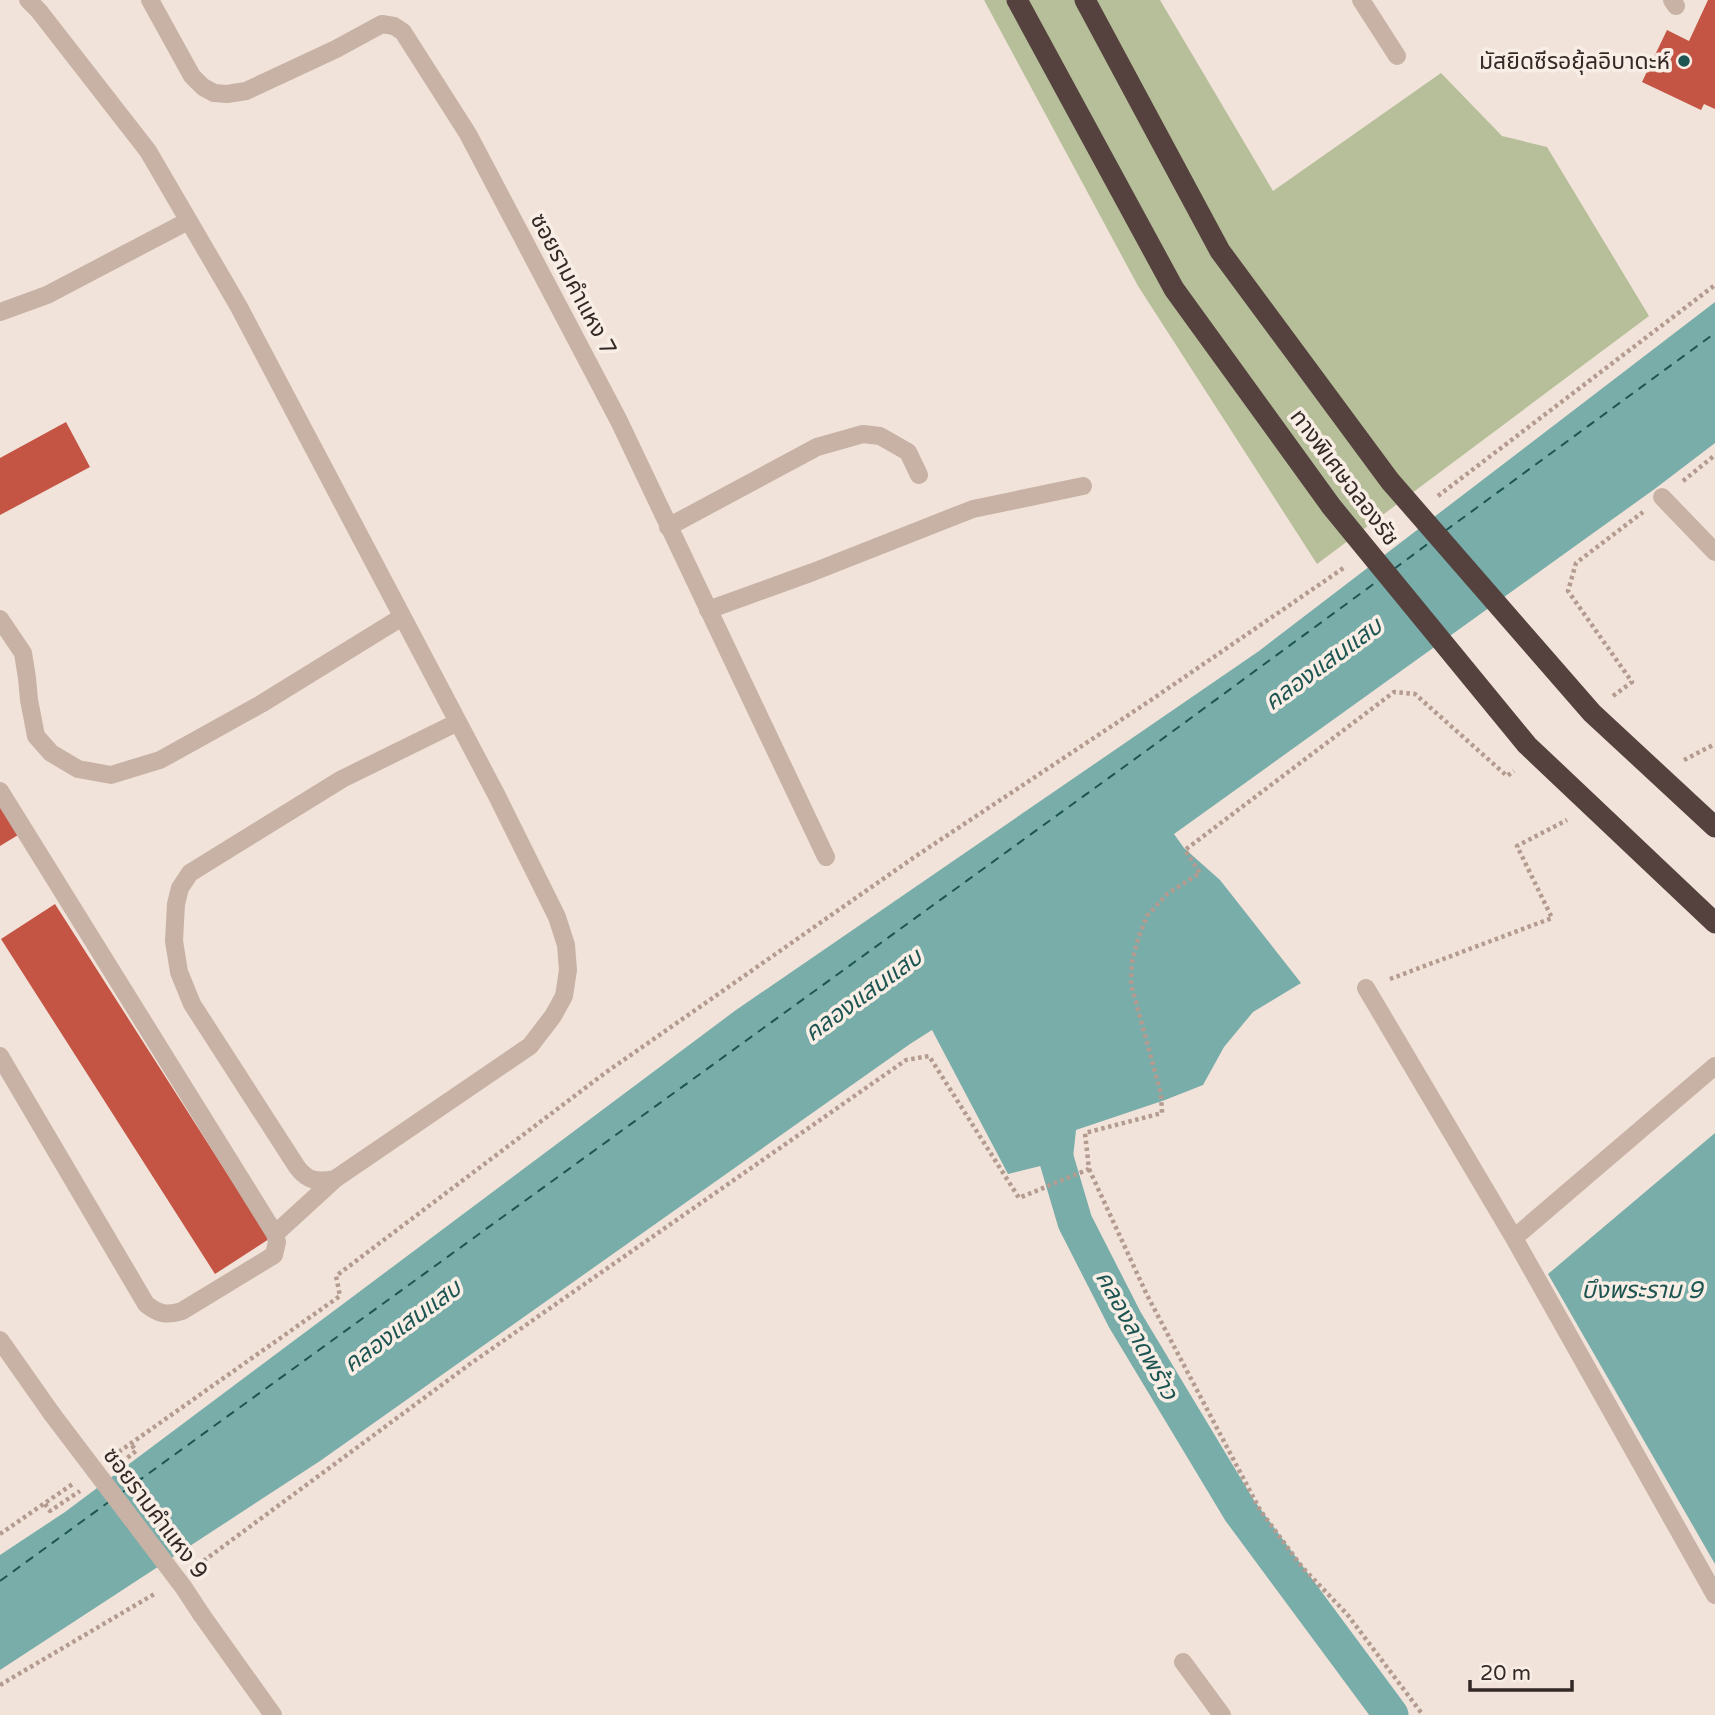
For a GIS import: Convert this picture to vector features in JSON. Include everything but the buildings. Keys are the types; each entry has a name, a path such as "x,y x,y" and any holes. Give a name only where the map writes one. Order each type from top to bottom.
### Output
{"highway":[{"name":"ทางพิเศษฉลองรัช","path":"1017,0 1174,289 1331,506 1527,745 1715,923"},
{"name":"ทางพิเศษฉลองรัช","path":"1084,0 1220,251 1390,481 1592,713 1715,827"}],"street":[{"path":"28,0 148,151 239,307 458,722 557,917 566,945 568,970 564,996 553,1016 530,1046 335,1179 275,1234"},
{"name":"ซอยรามคำแหง 7","path":"150,0 192,76 214,93 246,91 382,24 394,26 402,32 468,134 619,421 826,857"},
{"path":"1361,0 1396,56"},
{"path":"0,312 47,295 188,221"},
{"path":"668,527 817,447 863,433 880,436 908,452 919,475"},
{"path":"708,610 973,509 1083,486"},
{"path":"1662,497 1715,552"},
{"path":"0,620 23,653 36,736 51,753 78,769 111,775 160,760 261,704 402,617"},
{"path":"335,1179 318,1182 303,1175 192,1004 179,972 174,940 176,904 180,888 190,873 342,779 458,722"},
{"path":"0,791 275,1234 277,1242 274,1255 182,1311 162,1314 154,1310 146,1304 0,1056"},
{"path":"1366,988 1514,1238 1715,1595"},
{"path":"1514,1238 1715,1066"},
{"name":"ซอยรามคำแหง 9","path":"0,1340 52,1414 184,1588 273,1715"},
{"path":"1182,1662 1222,1715"}],"path":[{"path":"1436,497 1715,285"},
{"path":"109,1459 340,1296 336,1276 605,1073 916,856 1166,690 1350,563"},
{"path":"1394,692 1185,850 1200,873 1167,894 1147,916 1132,962 1131,984 1161,1094 1162,1113 1085,1133 1089,1168 1147,1295 1260,1510 1302,1567 1347,1614 1423,1715"},
{"path":"1678,763 1715,744"},
{"path":"1366,988 1552,918 1517,846 1579,814"},
{"path":"197,1566 470,1364 906,1060 929,1056 1019,1198 1089,1168"},
{"path":"45,1504 50,1511 100,1478"},
{"path":"0,1534 77,1481"},
{"path":"0,1685 156,1592"}],"green space":[{"path":"984,0 1160,0 1273,191 1441,73 1502,136 1547,147 1649,316 1317,564 1138,286"}],"water":[{"name":"คลองแสนแสบ","path":"1715,302 1715,443 1174,834 1184,848 1220,880 1301,983 1253,1012 1224,1047 1203,1085 1076,1130 1073,1158 1008,1174 932,1030 320,1461 0,1670 0,1555 65,1512 736,1010 1259,651"},
{"name":"บึงพระราม 9","path":"1715,1133 1715,1564 1548,1274"}],"waterway":[{"name":"คลองลาดพร้าว","path":"1044,1117 1075,1222 1125,1320 1240,1511 1391,1715"}],"ferry route":[{"path":"1445,531 1715,333"},
{"path":"1394,569 1429,543"},
{"path":"123,1492 1379,580"},
{"path":"0,1581 110,1501"}],"place":[{"name":"มัสยิดซีรอยุ้ลอิบาดะห์","path":"1684,61"}]}
